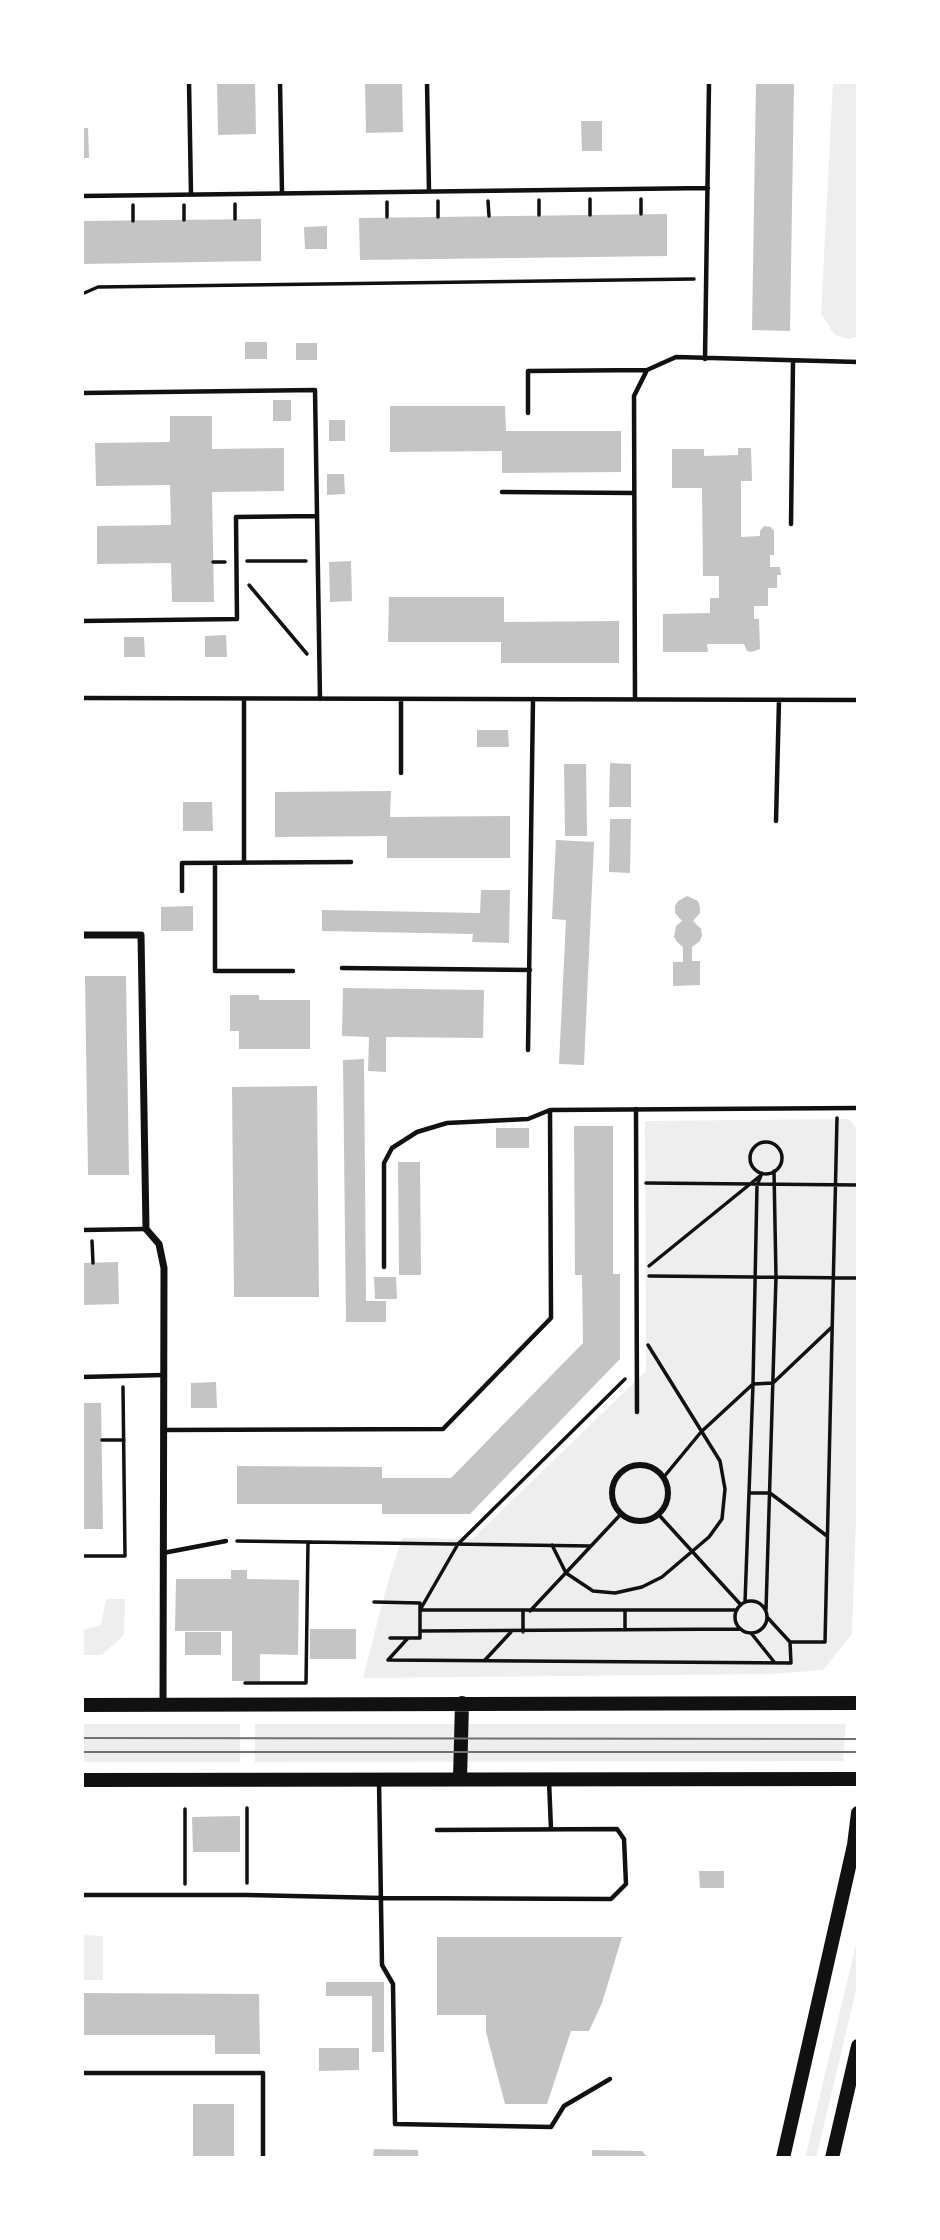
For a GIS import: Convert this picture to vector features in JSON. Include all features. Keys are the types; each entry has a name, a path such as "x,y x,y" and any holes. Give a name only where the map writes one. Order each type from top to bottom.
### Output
{"main road":[{"path":"460,1779 462,1703"},
{"path":"82,1704 858,1703"},
{"path":"82,1780 858,1779"},
{"path":"783,2158 854,1844 858,1813"},
{"path":"832,2158 858,2046"}],"street":[{"path":"82,935 141,935 146,1229 159,1244 164,1268 163,1704"},
{"path":"630,1467 648,1467 663,1478 668,1493 659,1515 652,1519 636,1521 621,1514 613,1498 613,1488 622,1472 630,1467"}],"lane":[{"path":"190,82 191,194"},
{"path":"280,82 282,193"},
{"path":"427,82 429,191"},
{"path":"705,359 709,82"},
{"path":"82,196 708,188"},
{"path":"528,413 528,371 647,370 676,357 858,362"},
{"path":"791,524 793,360"},
{"path":"635,699 634,396 647,370"},
{"path":"82,393 315,390 320,699"},
{"path":"502,492 634,493"},
{"path":"82,621 237,619 236,517 317,516"},
{"path":"82,698 858,700"},
{"path":"244,699 244,862"},
{"path":"401,699 401,773"},
{"path":"528,1050 533,699"},
{"path":"776,821 779,700"},
{"path":"182,891 182,863 351,862"},
{"path":"215,863 215,971 293,971"},
{"path":"342,968 530,971"},
{"path":"384,1268 384,1163 392,1148 417,1132 447,1123 528,1119 550,1110 858,1108"},
{"path":"636,1109 637,1412"},
{"path":"164,1430 443,1429 551,1318 550,1110"},
{"path":"82,1230 146,1229"},
{"path":"82,1377 164,1376"},
{"path":"163,1553 226,1541"},
{"path":"379,1779 382,1965 393,1984 395,2124 551,2127 564,2106 610,2079"},
{"path":"549,1780 551,1829"},
{"path":"82,1895 611,1899 626,1884 624,1839 617,1829 437,1830"},
{"path":"82,2073 263,2073 263,2158"}],"path":[{"path":"82,212 82,221"},
{"path":"82,294 98,287 706,279"},
{"path":"213,562 318,560"},
{"path":"236,570 319,669"},
{"path":"790,1642 825,1642 837,1108"},
{"path":"764,1143 774,1145 781,1153 781,1163 771,1174 762,1173 753,1168 750,1157 755,1148 764,1143"},
{"path":"751,1633 764,1626 767,1616 776,1277 775,1171"},
{"path":"636,1276 762,1173"},
{"path":"740,1629 736,1619 737,1610 743,1603 750,1493 757,1185 762,1173"},
{"path":"636,1183 858,1185"},
{"path":"92,1230 93,1263"},
{"path":"636,1276 858,1278"},
{"path":"663,1478 701,1432 753,1384 773,1383 832,1327"},
{"path":"552,1545 566,1573 593,1591 615,1593 642,1587 662,1577 693,1553 722,1520 725,1489 720,1461 653,1351 636,1332"},
{"path":"420,1610 457,1544 637,1368"},
{"path":"82,1556 125,1556 123,1376"},
{"path":"102,1440 124,1440"},
{"path":"750,1493 769,1493 827,1536"},
{"path":"530,1611 621,1514"},
{"path":"659,1515 743,1603 758,1602 766,1610"},
{"path":"226,1541 591,1546"},
{"path":"246,1683 306,1683 308,1542"},
{"path":"374,1602 420,1603 420,1638 390,1637"},
{"path":"420,1610 737,1610"},
{"path":"523,1611 523,1632"},
{"path":"625,1611 625,1631"},
{"path":"408,1638 388,1660 791,1663 790,1642 767,1616"},
{"path":"420,1631 740,1629 751,1633 775,1663"},
{"path":"485,1660 512,1632"},
{"path":"247,1808 248,1895"},
{"path":"185,1809 185,1895"}],"shaded area":[{"path":"833,82 858,82 858,336 849,339 835,335 821,314"},
{"path":"849,1119 858,1131 858,1462 852,1634 823,1670 773,1674 363,1678 402,1538 472,1539 646,1371 645,1121"},
{"path":"106,1599 125,1599 124,1635 102,1655 82,1655 82,1630 101,1625"},
{"path":"82,1724 240,1724 240,1762 82,1762"},
{"path":"255,1724 846,1724 843,1761 255,1762"},
{"path":"82,1935 103,1936 103,1980 82,1980"},
{"path":"858,1936 858,1982 816,2158 805,2158"}],"building":[{"path":"217,82 255,82 256,134 218,135"},
{"path":"365,82 402,82 403,132 366,133"},
{"path":"756,82 794,82 790,331 752,330"},
{"path":"581,121 602,121 602,151 582,151"},
{"path":"82,128 88,128 89,158 82,158"},
{"path":"667,214 667,256 360,260 359,218"},
{"path":"261,219 261,261 82,264 82,221"},
{"path":"327,226 327,249 305,249 304,227"},
{"path":"245,342 267,342 267,359 245,359"},
{"path":"296,343 317,343 317,360 296,360"},
{"path":"273,400 291,400 291,421 273,421"},
{"path":"390,406 505,406 506,431 621,431 621,472 502,473 502,451 390,452"},
{"path":"170,416 212,416 212,449 284,448 284,491 212,492 214,602 172,602 171,563 97,564 97,526 171,525 170,485 96,486 95,443 170,442"},
{"path":"329,420 345,420 345,441 329,441"},
{"path":"738,448 751,448 752,481 741,481 741,537 760,536 764,526 771,527 774,531 774,555 770,555 770,567 780,567 781,575 777,575 777,588 768,588 768,606 754,606 754,619 759,619 760,649 751,652 747,651 744,644 707,644 708,652 663,652 663,614 710,613 710,598 719,598 719,576 703,576 702,488 672,488 672,449 704,449 704,456 738,455"},
{"path":"327,474 344,474 345,494 327,495"},
{"path":"351,561 352,601 330,602 329,562"},
{"path":"389,597 504,597 504,622 619,621 619,663 501,663 501,642 388,642"},
{"path":"226,635 227,657 205,657 205,636"},
{"path":"124,637 144,637 145,657 124,657"},
{"path":"477,730 508,730 509,747 477,747"},
{"path":"610,763 631,764 631,807 609,807"},
{"path":"564,764 586,764 587,836 565,836"},
{"path":"391,791 390,817 510,816 510,858 387,858 387,836 275,837 275,792"},
{"path":"183,802 212,802 213,831 183,831"},
{"path":"610,819 631,819 630,873 609,872"},
{"path":"556,840 594,842 584,1065 559,1064 566,920 552,919"},
{"path":"481,890 510,890 509,943 472,942 473,934 322,931 322,910 480,913"},
{"path":"687,896 698,901 700,907 700,913 693,921 701,929 702,935 700,941 692,947 692,961 700,961 700,985 673,986 673,962 683,962 683,947 674,937 676,926 682,921 675,913 675,906"},
{"path":"193,906 193,931 161,931 161,907"},
{"path":"85,976 126,976 129,1175 88,1175"},
{"path":"343,988 484,990 483,1038 386,1037 386,1072 368,1071 369,1037 342,1036"},
{"path":"230,995 259,995 259,1000 310,1000 310,1049 239,1049 239,1031 230,1031"},
{"path":"364,1059 366,1301 386,1301 386,1322 346,1322 343,1060"},
{"path":"317,1086 319,1297 234,1297 232,1087"},
{"path":"574,1126 613,1126 613,1274 620,1274 620,1359 470,1514 382,1514 382,1504 237,1504 237,1466 382,1467 382,1478 451,1478 583,1343 582,1275 575,1275"},
{"path":"496,1128 529,1128 529,1148 496,1148"},
{"path":"398,1162 420,1162 421,1275 399,1275"},
{"path":"118,1262 119,1304 82,1305 82,1263"},
{"path":"374,1277 396,1277 397,1299 375,1299"},
{"path":"216,1382 217,1408 191,1408 191,1383"},
{"path":"82,1403 101,1403 103,1529 82,1529"},
{"path":"231,1570 247,1570 247,1579 299,1580 298,1655 260,1654 260,1681 232,1681 232,1631 175,1631 176,1579 231,1579"},
{"path":"310,1629 356,1629 356,1659 310,1659"},
{"path":"185,1632 221,1632 221,1655 185,1655"},
{"path":"240,1816 240,1852 193,1852 192,1817"},
{"path":"699,1871 724,1871 724,1888 700,1888"},
{"path":"437,1937 622,1937 602,2003 589,2031 571,2031 547,2104 505,2104 486,2032 486,2015 437,2015"},
{"path":"326,1982 384,1982 384,2052 372,2052 372,1996 326,1996"},
{"path":"82,1993 259,1994 260,2054 215,2054 215,2035 82,2035"},
{"path":"319,2048 359,2048 359,2070 319,2071"},
{"path":"193,2104 234,2104 234,2158 193,2158"},
{"path":"374,2149 418,2150 418,2158 373,2158"},
{"path":"592,2150 642,2151 648,2158 592,2158"}],"tram line":[{"path":"82,1738 858,1739"},
{"path":"82,1752 858,1752"}]}
